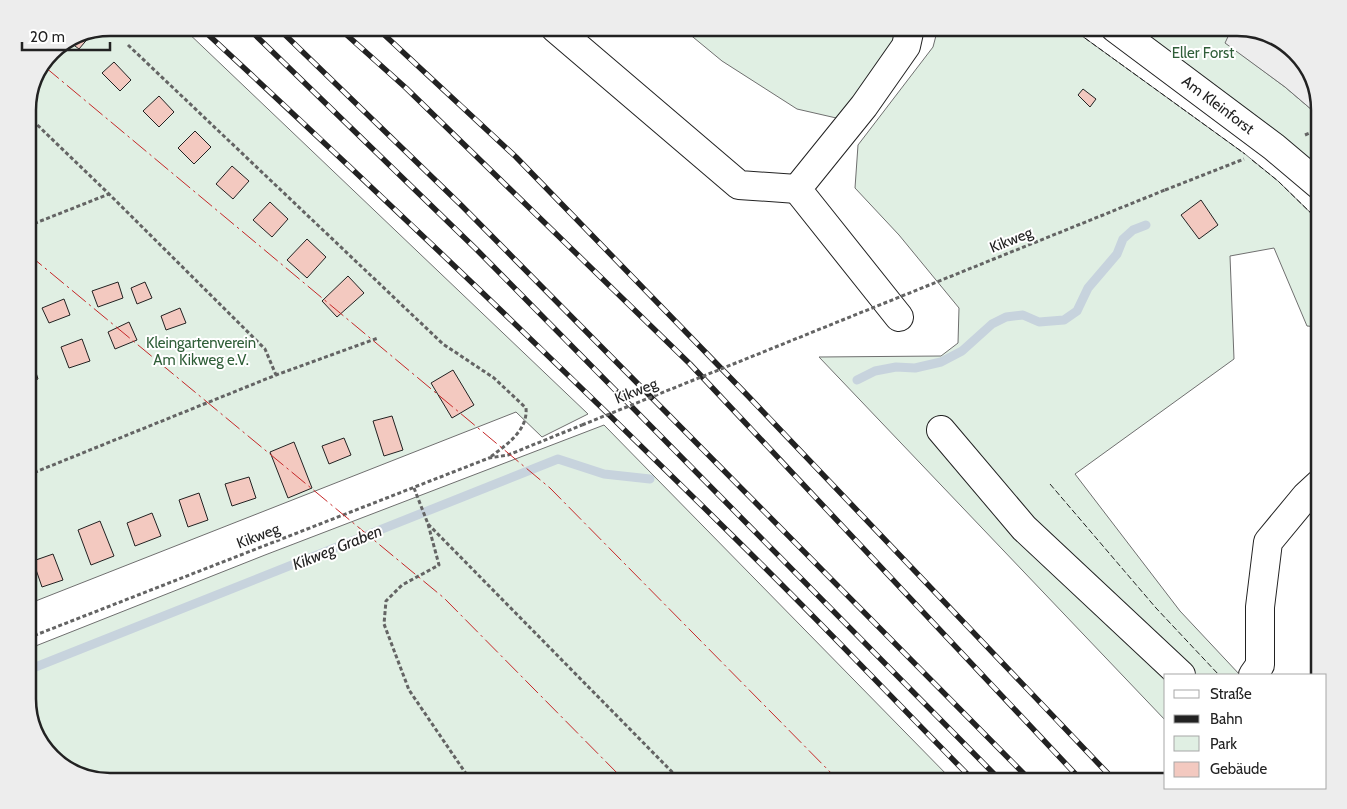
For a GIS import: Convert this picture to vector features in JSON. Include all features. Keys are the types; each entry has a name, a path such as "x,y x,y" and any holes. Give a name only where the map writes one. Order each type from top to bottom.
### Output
{"street":[{"path":"564,36 739,185 797,189 899,317"},
{"path":"797,189 880,84 906,46 908,36"},
{"name":"Am Kleinforst","path":"1125,36 1274,147 1311,178"},
{"path":"941,430 1024,528 1180,674"},
{"path":"1254,674 1260,665 1260,607 1268,542 1311,492"}],"path":[{"path":"128,45 443,344 494,378 526,408 527,415 524,426 508,443 489,458"},
{"path":"36,124 265,349 276,375"},
{"name":"Kikweg","path":"36,635 489,458 508,455 1249,157"},
{"path":"36,223 109,194"},
{"path":"36,471 276,375 378,338"},
{"path":"414,488 428,524 439,565 402,585 386,601 384,624 409,690 465,773"},
{"path":"428,524 671,773"}],"green space":[{"name":"Kleingartenverein Am Kikweg e.V.","path":"110,36 191,36 588,414 542,437 516,412 36,601 36,105 44,77 49,69 69,49 82,42 96,38"},
{"path":"692,36 895,36 894,49 845,120 797,109 722,61"},
{"path":"936,36 1082,36 1245,154 1278,181 1311,213 1311,326 1307,326 1274,248 1230,256 1234,359 1075,474 1180,611 1239,674 1164,674 1164,719 819,357 941,356 958,343 959,308 899,235 855,188 858,145 933,47"},
{"name":"Eller Forst","path":"1139,36 1229,36 1226,43 1285,87 1311,109 1311,169"},
{"path":"604,425 945,773 110,773 91,770 73,763 51,744 40,723 36,704 36,646 265,555"}],"shaded area":[{"path":"1228,36 1247,37 1265,42 1282,51 1301,73 1307,86 1311,109 1285,87 1225,43"}],"building":[{"path":"86,41 79,49 75,46"},
{"path":"114,62 131,80 120,91 102,73"},
{"path":"1083,89 1096,99 1090,107 1078,95"},
{"path":"159,96 174,112 159,127 143,111"},
{"path":"195,131 211,147 194,164 178,148"},
{"path":"232,166 249,181 233,199 216,184"},
{"path":"1201,200 1218,225 1199,239 1181,215"},
{"path":"270,202 288,219 272,237 253,220"},
{"path":"307,239 326,257 307,278 287,260"},
{"path":"348,276 364,293 337,317 322,301"},
{"path":"118,282 123,298 98,307 92,291"},
{"path":"145,282 152,298 137,304 131,288"},
{"path":"64,299 70,315 49,323 42,308"},
{"path":"180,308 186,323 166,330 161,316"},
{"path":"129,322 137,340 115,349 108,332"},
{"path":"82,339 90,361 69,368 61,347"},
{"path":"453,370 474,405 452,418 431,383"},
{"path":"392,416 403,450 384,456 373,421"},
{"path":"344,438 351,455 329,464 322,446"},
{"path":"294,442 312,488 288,498 270,452"},
{"path":"249,477 256,498 232,506 225,484"},
{"path":"199,493 208,520 188,527 179,500"},
{"path":"152,513 161,536 135,546 127,523"},
{"path":"100,521 114,556 91,565 78,530"},
{"path":"53,554 63,580 42,587 36,570 36,560"}],"waterway":[{"name":"Kikweg Graben","path":"857,380 875,371 896,367 915,368 941,362 962,351 992,324 1006,317 1023,315 1039,322 1064,320 1077,311 1088,288 1117,254 1123,239 1133,230 1146,225"},
{"name":"Kikweg Graben","path":"36,667 558,459 604,474 650,479"}],"railway":[{"path":"210,36 478,288 614,420 778,581 966,773"},
{"path":"256,36 476,249 993,773"},
{"path":"286,36 461,205 1023,773"},
{"path":"348,36 406,88 690,364 1074,773"},
{"path":"386,36 516,157 749,397 1107,773"}],"fence":[{"path":"1082,36 1245,154"},
{"path":"1252,160 1278,181 1311,213"},
{"path":"1050,484 1156,608 1218,674"}],"power":[{"path":"48,70 550,488 831,773"},
{"path":"36,261 444,598 617,773"}]}
